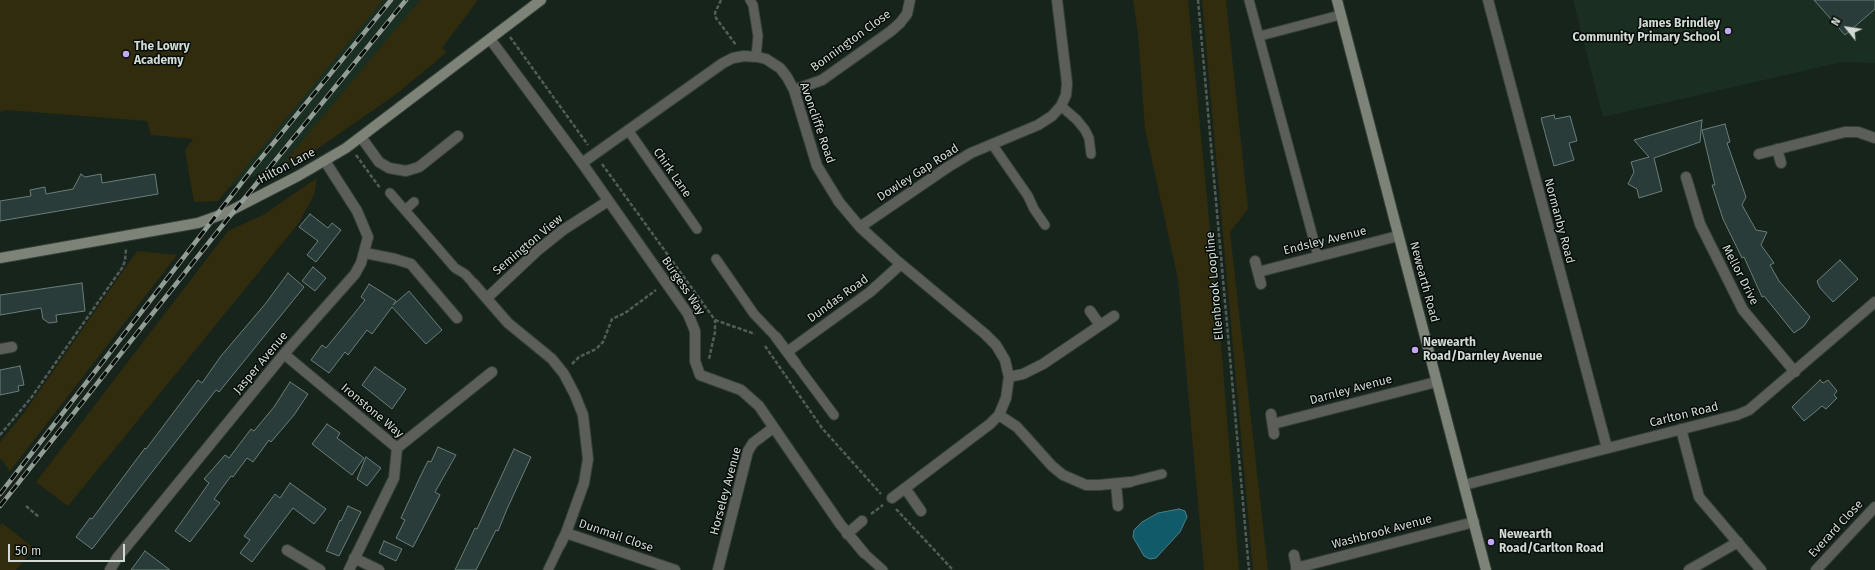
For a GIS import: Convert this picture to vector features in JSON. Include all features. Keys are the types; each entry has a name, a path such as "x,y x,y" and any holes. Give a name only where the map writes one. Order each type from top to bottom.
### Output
{"street":[{"name":"Hilton Lane","path":"0,258 198,224 219,216 325,160 350,145 542,0"},
{"name":"Bonnington Close","path":"794,90 822,80 890,31 900,23 907,14 910,0"},
{"path":"1057,0 1067,83 1066,96 1061,106"},
{"name":"Newearth Road","path":"1336,0 1486,570"},
{"name":"Normanby Road","path":"1488,0 1608,448"},
{"name":"Burgess Way","path":"490,39 582,163 693,323 695,331 695,361 698,371"},
{"name":"Avoncliffe Road","path":"582,163 723,63 733,58 744,56 766,59 780,68 794,90 817,166 839,202 860,227 996,345 1005,360 1009,377 1006,398 999,414"},
{"name":"Dowley Gap Road","path":"860,227 948,167 992,144 1038,125 1052,116 1061,106"},
{"path":"1759,154 1845,132 1858,132 1875,138"},
{"path":"360,137 379,162 389,168 406,171 419,167 458,136"},
{"path":"1777,149 1781,163"},
{"name":"Jasper Avenue","path":"110,570 117,558 284,354 355,274 365,253 368,237 357,211 325,160"},
{"name":"Mellor Drive","path":"1686,177 1700,224 1743,310 1795,372"},
{"name":"Semington View","path":"487,298 538,250 558,234 608,201"},
{"name":"Endsley Avenue","path":"1258,272 1398,236"},
{"path":"365,253 411,264 457,318"},
{"path":"1254,260 1261,284"},
{"name":"Dundas Road","path":"787,352 870,292 901,264"},
{"path":"474,284 508,323 552,359 564,374 575,394 583,416 588,459 584,483 566,533"},
{"name":"Carlton Road","path":"1464,485 1737,415 1749,410 1875,302"},
{"path":"1090,310 1100,325"},
{"path":"1009,377 1034,370 1114,316"},
{"path":"776,337 796,364"},
{"path":"0,349 12,347"},
{"name":"Ironstone Way","path":"284,354 397,448 394,478 349,570"},
{"path":"698,371 700,375 708,379 731,386 750,397 759,406 848,534 864,553"},
{"path":"397,448 492,372"},
{"name":"Darnley Avenue","path":"1273,424 1436,382"},
{"path":"889,500 983,431 999,414 1017,427 1052,466 1063,475 1086,485 1130,482"},
{"name":"Horseley Avenue","path":"718,570 748,451 753,443 773,428"},
{"path":"1681,429 1699,497 1761,570"},
{"path":"1116,484 1118,506"},
{"path":"905,488 921,511"},
{"name":"Everard Close","path":"1816,570 1875,507"},
{"path":"848,534 862,521"},
{"name":"Washbrook Avenue","path":"1294,555 1297,569 1474,522"},
{"name":"Dunmail Close","path":"560,546 566,533 675,570"},
{"path":"1689,570 1738,542"},
{"path":"287,550 320,570"},
{"path":"354,558 379,570"}],"lane":[{"path":"750,0 753,5 758,36 756,57"},
{"path":"1249,0 1260,36 1318,256"},
{"path":"1260,36 1340,15"},
{"path":"1061,106 1077,120 1089,138 1091,154"},
{"name":"Chirk Lane","path":"628,130 697,229"},
{"path":"992,144 1046,225"},
{"path":"390,193 455,268 465,274 474,284"},
{"path":"405,210 414,202"},
{"path":"716,258 754,314 776,337"},
{"path":"796,364 834,415"},
{"path":"1130,482 1162,474"},
{"name":"Dunmail Close","path":"548,570 560,546"},
{"path":"864,553 884,570"}],"path":[{"path":"721,0 715,13 716,18 744,56"},
{"name":"Ellenbrook Loopline","path":"1198,0 1249,570"},
{"path":"504,29 715,320 746,330 756,335"},
{"path":"350,145 370,175 384,192 390,193"},
{"path":"0,435 31,398 122,268 125,261 127,236"},
{"path":"564,374 574,361 590,352 603,342 612,319 625,313 666,283"},
{"path":"698,371 708,362 715,332 715,320"},
{"path":"762,341 822,428 953,570"},
{"path":"862,521 889,500"},
{"path":"26,506 39,517"}],"shaded area":[{"name":"The Lowry Academy","path":"0,0 383,0 218,201 194,202 185,150 193,139 151,135 147,121 6,110 0,112"},
{"path":"375,0 435,0 317,149 228,188"},
{"path":"420,0 478,0 442,48 447,52 395,95 317,149 283,164"},
{"path":"1133,0 1188,0 1222,355 1239,570 1204,570 1178,279 1145,129 1138,33"},
{"path":"1202,0 1226,0 1248,209 1230,232 1268,570 1253,570"},
{"name":"James Brindley Community Primary School","path":"1573,0 1875,0 1875,63 1842,62 1603,117"},
{"path":"317,178 314,195 298,224 68,506 36,482 228,231 263,215"},
{"path":"137,251 177,255 10,471 0,458 0,442 24,413"},
{"path":"2,523 34,548 16,570 0,570 0,526"}],"water":[{"path":"1179,509 1185,511 1187,517 1180,532 1156,558 1150,559 1144,556 1133,537 1134,530 1142,522 1158,513"}],"building":[{"path":"1814,0 1875,0 1875,9 1845,35"},
{"path":"1554,115 1555,119 1570,116 1577,141 1569,143 1574,160 1554,166 1541,118"},
{"path":"1702,120 1700,142 1654,158 1662,191 1639,198 1637,189 1628,184 1634,172 1631,162 1649,157 1634,140"},
{"path":"1725,124 1730,142 1727,143 1746,197 1742,205 1756,230 1767,232 1761,245 1774,263 1770,265 1779,281 1810,317 1804,326 1794,333 1764,296 1762,297 1744,257 1742,258 1723,219 1712,185 1715,185 1702,130"},
{"path":"81,174 85,177 101,174 102,183 155,174 158,194 0,221 0,201 31,196 30,190 45,187 46,194 73,189"},
{"path":"310,214 328,228 332,223 341,230 316,262 307,255 318,241 299,227"},
{"path":"1840,260 1858,279 1833,302 1820,288 1817,281"},
{"path":"313,267 326,278 315,291 302,281"},
{"path":"288,273 304,287 219,392 216,390 92,549 76,537 90,518 92,519 198,380 202,383 221,356 266,303"},
{"path":"82,283 85,311 56,315 57,322 49,323 43,319 41,308 0,315 0,295"},
{"path":"369,284 396,301 393,305 409,291 442,330 426,344 392,307 372,334 367,330 348,355 345,352 329,373 311,360 322,345 326,348 365,300 361,297"},
{"path":"20,366 24,385 18,386 19,391 0,395 0,370"},
{"path":"375,367 406,389 392,409 362,385"},
{"path":"1820,380 1823,383 1828,380 1837,391 1834,395 1837,398 1826,409 1822,406 1804,421 1792,407"},
{"path":"290,382 308,394 294,415 271,442 269,440 253,462 247,458 233,477 231,476 214,499 220,503 190,542 175,531 209,483 204,479 225,455 229,458 251,429 254,431 274,407"},
{"path":"327,424 340,433 337,438 364,458 352,475 312,444"},
{"path":"438,447 456,455 435,492 440,495 413,547 396,538 405,520 401,518 428,461 431,462"},
{"path":"514,449 531,457 498,531 496,530 476,570 455,570 475,528 477,529"},
{"path":"366,457 381,468 367,486 357,479"},
{"path":"290,483 326,509 314,524 293,508 252,562 240,553 250,540 244,536 275,494 280,498"},
{"path":"348,506 361,512 339,556 326,551"},
{"path":"384,541 402,549 396,561 379,553"},
{"path":"145,551 170,570 131,570"}],"railway":[{"path":"0,494 253,168 391,0"},
{"path":"0,506 222,226 406,0"}],"place":[{"name":"James Brindley Community Primary School","path":"1728,31"},
{"name":"The Lowry Academy","path":"126,54"},
{"name":"Newearth Road/Darnley Avenue","path":"1415,350"},
{"name":"Newearth Road/Carlton Road","path":"1491,542"}]}
